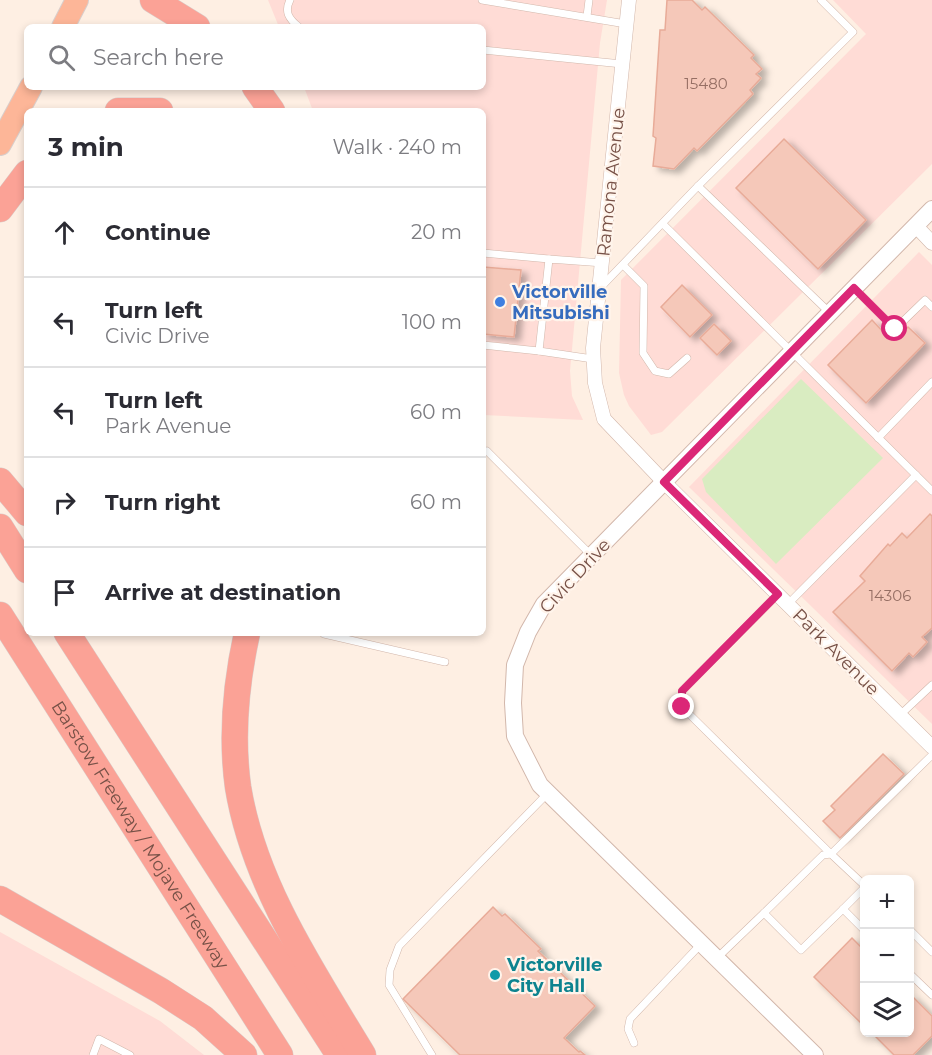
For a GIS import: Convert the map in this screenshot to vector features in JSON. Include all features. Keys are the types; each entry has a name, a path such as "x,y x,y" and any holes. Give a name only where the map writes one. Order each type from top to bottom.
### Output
{"highway":[{"path":"65,24 77,0"},
{"path":"153,0 191,24"},
{"path":"0,144 28,90"},
{"path":"257,90 270,108"},
{"path":"0,210 24,177"},
{"path":"0,481 24,509"},
{"path":"0,527 24,565"},
{"name":"Barstow Freeway / Mojave Freeway","path":"0,615 280,1055"},
{"path":"0,621 23,652"},
{"path":"69,636 339,1055"},
{"path":"246,636 239,676 235,734 238,786 244,816 259,862 290,931 363,1055"},
{"path":"0,899 195,1012 244,1055"}],"street":[{"name":"Ramona Avenue","path":"629,0 593,359 595,383 604,419 664,482"},
{"name":"Civic Drive","path":"815,1055 540,785 515,736 513,703 515,665 528,632 544,604 932,209"},
{"path":"915,226 932,243"},
{"name":"Park Avenue","path":"664,482 932,747"}],"lane":[{"path":"290,0 286,7 287,12 295,24"},
{"path":"482,0 627,24"},
{"path":"586,16 589,0"},
{"path":"600,288 698,186 853,32 821,0"},
{"path":"486,50 622,63"},
{"path":"698,186 830,313"},
{"path":"663,224 932,491"},
{"path":"486,253 603,263"},
{"path":"539,351 549,260"},
{"path":"623,265 644,286 643,353 655,371 669,374 687,358"},
{"path":"854,288 895,329 925,300 932,307"},
{"path":"486,345 593,359"},
{"path":"878,438 932,382"},
{"path":"487,451 592,556"},
{"path":"860,883 682,707 682,691 916,475"},
{"path":"333,636 445,662"},
{"path":"900,715 932,685"},
{"path":"717,958 823,855 831,854 932,755"},
{"path":"432,1055 389,985 390,970 399,946 548,793"},
{"path":"764,913 801,950 860,891"},
{"path":"843,909 863,929"},
{"path":"914,935 932,952"},
{"path":"634,1043 628,1029 630,1019 702,943"},
{"path":"914,979 932,995"},
{"path":"93,1055 99,1040 130,1055"}],"shaded area":[{"path":"268,0 607,0 600,43 570,371 572,396 583,420 486,415 486,108 312,108 305,90 486,90 486,24 278,24"},
{"path":"833,0 932,0 932,164 662,432 651,435 629,406 619,373 621,280 866,34"},
{"path":"919,252 932,265 932,724 689,487"},
{"path":"0,932 160,1021 204,1055 0,1055"}],"green space":[{"path":"801,379 883,458 776,564 706,492 702,479"}],"building":[{"path":"667,0 692,0 702,10 705,7 754,55 751,58 762,69 756,74 761,78 750,90 753,94 697,151 694,148 674,169 653,166 660,30 665,30"},
{"path":"784,139 866,220 818,269 736,188"},
{"name":"Victorville Mitsubishi","path":"486,267 521,270 514,337 486,334"},
{"path":"682,285 712,315 690,337 661,307"},
{"path":"872,320 885,334 902,333 908,327 925,343 866,403 828,365"},
{"path":"714,324 731,341 717,355 700,338"},
{"path":"930,514 932,516 932,628 922,637 927,642 913,657 909,653 892,671 833,612 865,581 860,576 888,544 890,546 902,533 907,538"},
{"path":"883,754 904,774 840,838 823,821 835,810 831,806"},
{"name":"Victorville City Hall","path":"493,907 502,916 505,914 541,949 538,951 595,1006 564,1038 585,1055 460,1055 403,999"},
{"path":"852,938 860,946 860,1022 814,977"},
{"path":"914,998 932,1016 932,1036 913,1055 894,1055 876,1037 914,1037"}],"place":[{"name":"Victorville Mitsubishi","path":"500,302"},
{"name":"Victorville City Hall","path":"495,975"}],"route":[{"path":"682,707 682,691 778,594 664,482 854,288 895,329"}]}
